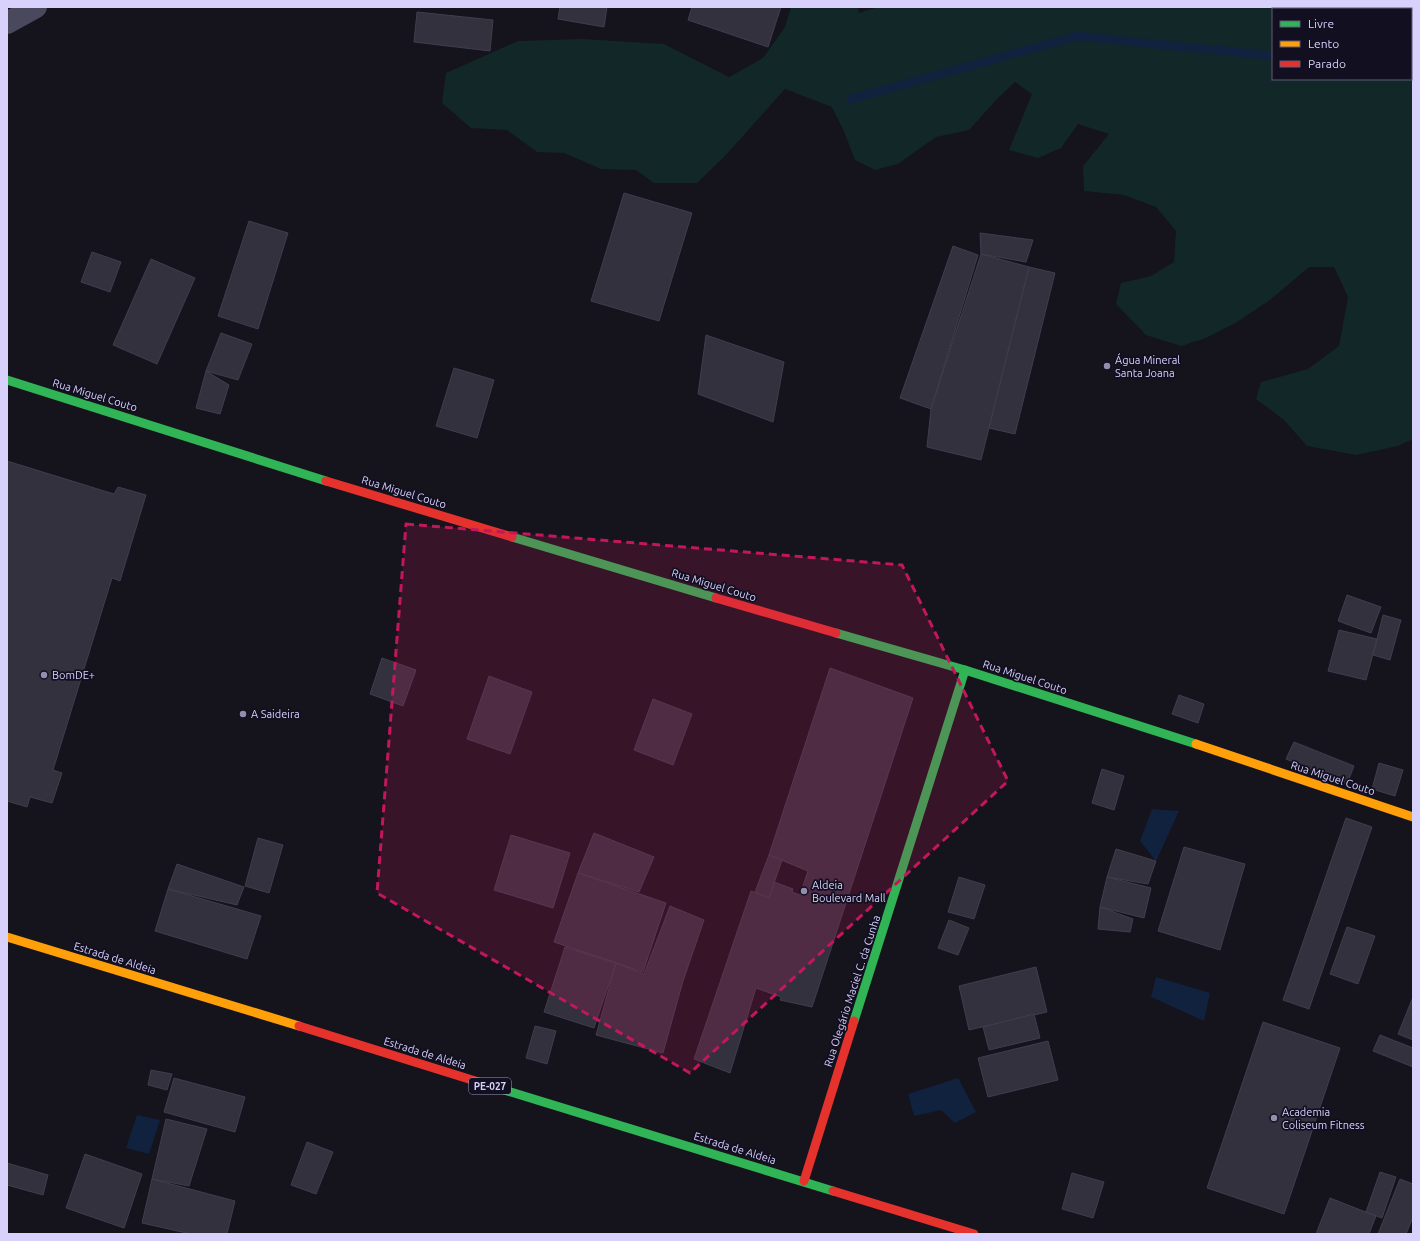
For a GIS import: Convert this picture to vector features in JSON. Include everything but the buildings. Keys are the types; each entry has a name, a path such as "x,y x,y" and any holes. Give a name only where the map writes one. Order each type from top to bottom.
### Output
{"street":[{"path":"7,24 36,7"},
{"name":"Rua Miguel Couto","path":"7,380 374,496 965,670 1211,749 1413,817"},
{"name":"Rua Olegário Maciel C. da Cunha","path":"804,1181 965,670"},
{"name":"Estrada de Aldeia","path":"7,937 974,1234"}],"highlighted area":[{"path":"406,524 902,565 1008,781 690,1073 377,893"}],"green space":[{"path":"791,7 858,7 859,13 878,7 1368,7 1370,8 1272,8 1272,80 1412,80 1413,24 1413,439 1398,446 1356,455 1307,446 1284,420 1256,399 1261,382 1308,369 1339,346 1348,297 1334,267 1309,267 1270,300 1237,322 1206,338 1181,346 1146,335 1116,304 1121,283 1151,276 1174,262 1176,231 1156,207 1124,195 1084,191 1083,166 1109,134 1078,124 1061,148 1038,158 1009,150 1032,94 1015,82 997,99 969,130 936,137 898,164 875,170 855,160 843,129 832,107 785,89 725,156 697,183 654,183 636,170 601,169 564,153 537,152 507,130 471,128 442,103 446,73 518,41 583,39 664,44 729,77 763,58 785,27"}],"water":[{"path":"1152,809 1179,811 1156,861 1140,841"},
{"path":"1156,977 1210,993 1204,1021 1151,997"},
{"path":"958,1078 976,1112 955,1123 941,1110 914,1116 908,1094"},
{"path":"137,1115 160,1120 149,1154 126,1148"}],"waterway":[{"path":"851,99 1077,36 1272,56"}],"traffic: fast":[{"path":"7,380 326,481"},
{"path":"512,537 716,598"},
{"path":"836,633 965,670 1196,744"},
{"path":"854,1021 965,670"},
{"path":"501,1089 833,1191"}],"traffic: slow":[{"path":"1196,744 1413,817"},
{"path":"7,937 299,1026"}],"traffic: jam":[{"path":"326,481 512,537"},
{"path":"716,598 836,633"},
{"path":"804,1181 854,1021"},
{"path":"299,1026 501,1089"},
{"path":"833,1191 974,1234"}],"place":[{"name":"Água Mineral Santa Joana","path":"1107,366"},
{"name":"BomDE+","path":"44,675"},
{"name":"A Saideira","path":"243,714"},
{"name":"Aldeia Boulevard Mall","path":"804,891"},
{"name":"Academia Coliseum Fitness","path":"1274,1118"}]}
